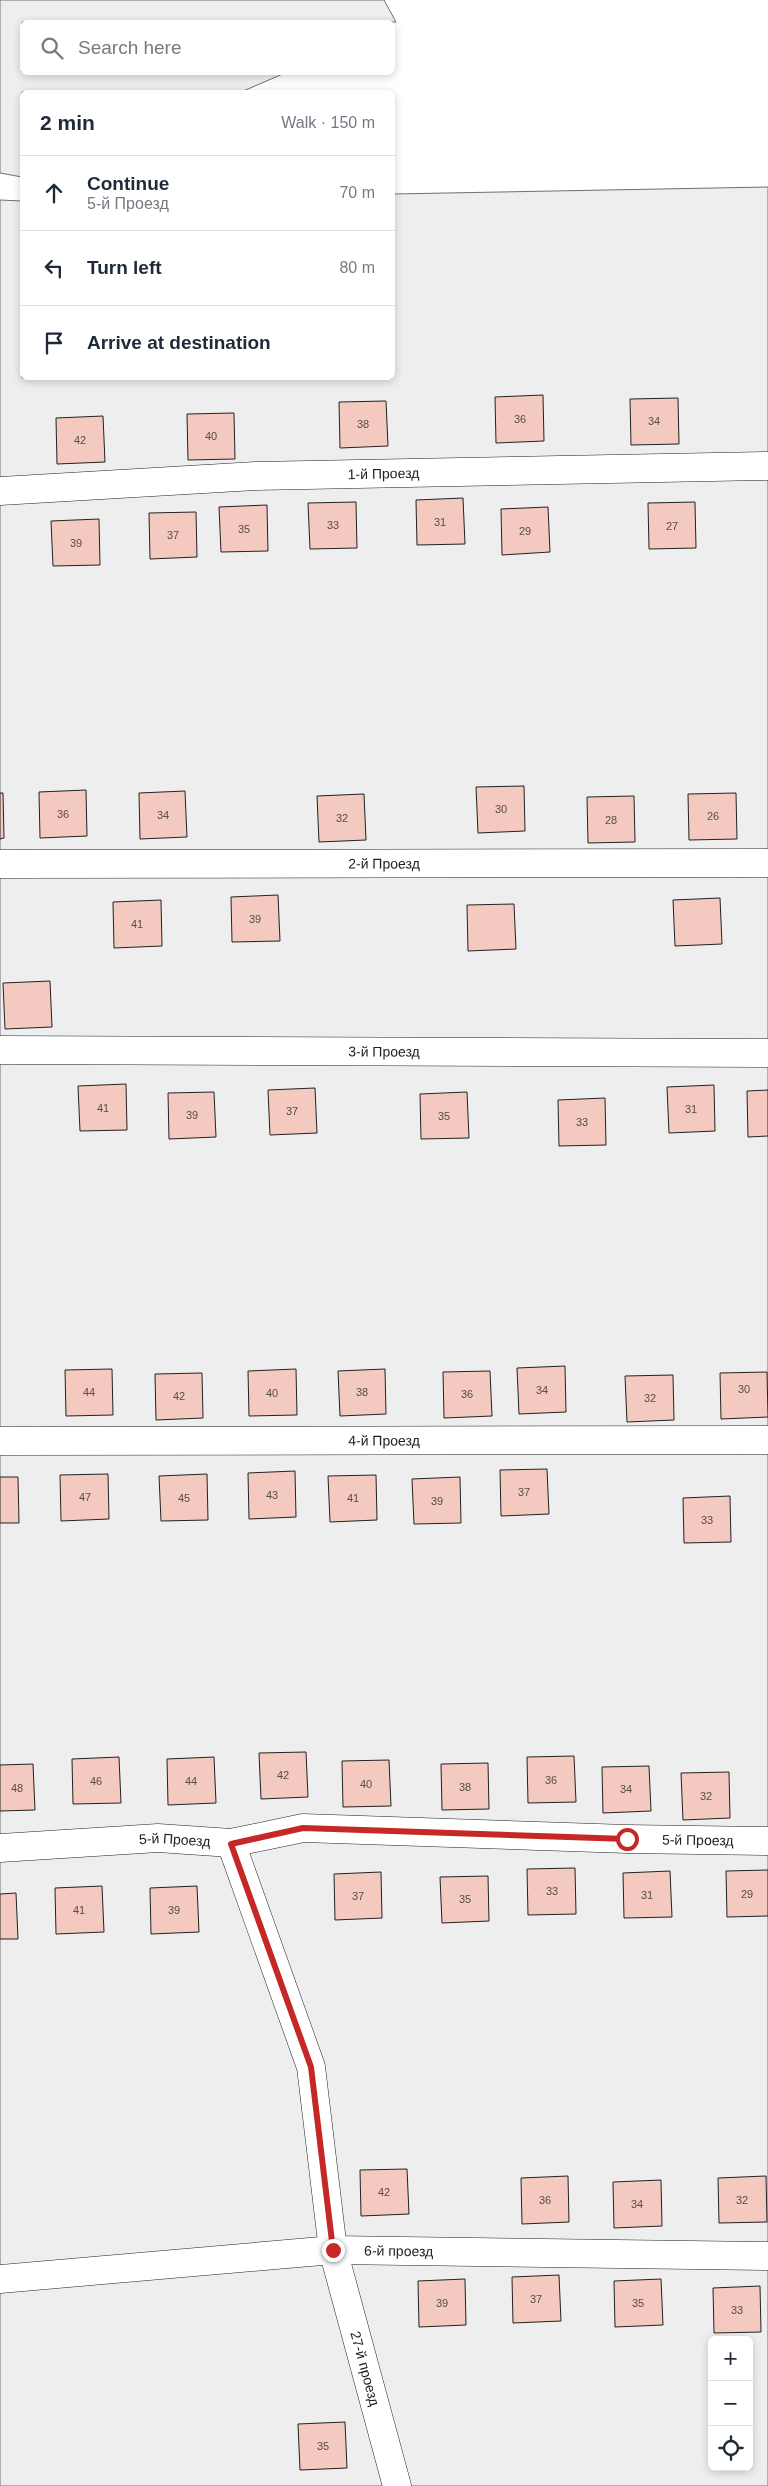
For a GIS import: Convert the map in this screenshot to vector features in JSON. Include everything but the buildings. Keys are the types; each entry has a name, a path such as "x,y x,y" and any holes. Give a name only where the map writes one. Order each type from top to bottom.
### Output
{"street":[{"name":"1-й Проезд","path":"0,491 256,476 768,466"},
{"name":"2-й Проезд","path":"0,864 768,862"},
{"name":"3-й Проезд","path":"0,1050 768,1053"},
{"name":"4-й Проезд","path":"0,1441 768,1440"},
{"name":"5-й Проезд","path":"0,1848 158,1838 231,1844 303,1828 627,1839 768,1841"},
{"name":"27-й проезд","path":"231,1844 311,2067 333,2250 398,2486"},
{"name":"6-й проезд","path":"0,2279 333,2250 768,2256"}],"shaded area":[{"path":"0,0 384,0 395,20 20,20 20,75 280,75 246,90 20,90 20,177 0,173"},
{"path":"768,187 768,2486 0,2486 0,200 20,201 20,380 395,380 395,194"}],"route":[{"path":"333,2250 311,2067 231,1844 303,1828 627,1839"}]}
